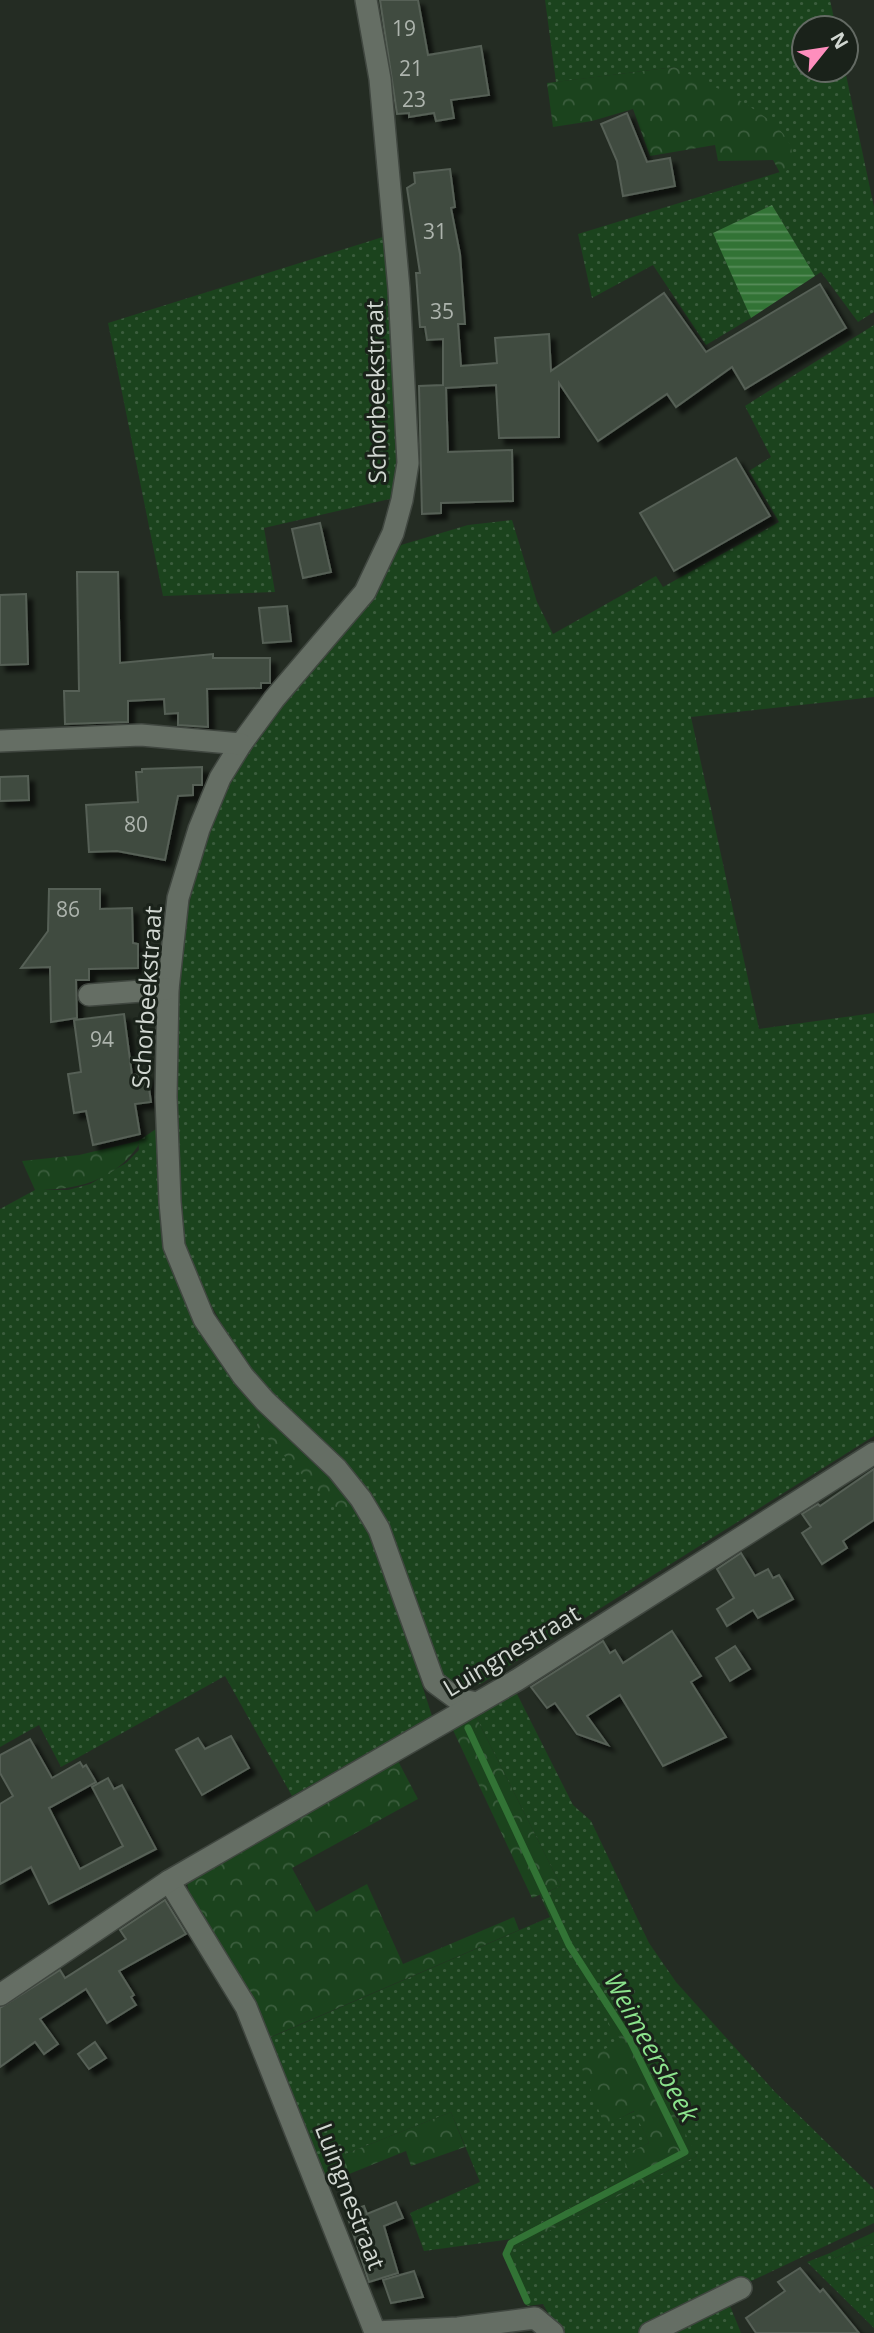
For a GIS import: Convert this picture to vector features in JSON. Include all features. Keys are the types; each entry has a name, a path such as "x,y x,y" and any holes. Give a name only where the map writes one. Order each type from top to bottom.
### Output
{"street":[{"name":"Schorbeekstraat","path":"366,0 380,79 399,289 408,463 402,500 393,533 365,592 274,699 241,744 209,802 178,898 168,989 166,1097 170,1202 174,1246 204,1318 243,1376 337,1469 361,1499 379,1529 434,1682 457,1699 477,1703"},
{"path":"0,741 141,735 241,744"},
{"path":"89,995 168,989"},
{"name":"Luingnestraat","path":"0,1995 169,1881 477,1703 874,1453"},
{"name":"Luingnestraat","path":"169,1881 246,2007 375,2332 458,2328 535,2318 553,2333"},
{"path":"650,2333 741,2288"}],"green space":[{"path":"545,0 830,0 833,14 790,14 790,84 848,84 874,207 874,312 858,322 821,272 815,276 772,205 714,233 751,318 706,345 653,265 592,298 578,234 790,169 703,83 675,67 556,82"},
{"path":"675,67 743,102 777,127 788,140 792,153 790,169 780,173 773,160 718,161 715,145 650,156 633,109 592,121 553,127 547,83"},
{"path":"386,236 401,456 394,498 264,528 275,592 163,596 108,323"},
{"path":"874,325 874,697 691,717 759,1029 874,1013 874,1436 482,1683 467,1687 453,1685 443,1681 335,1457 257,1378 228,1336 196,1277 183,1235 179,1180 177,1037 183,931 196,875 221,798 262,732 370,601 401,545 468,525 512,520 537,602 553,634 656,576 663,587 779,522 749,471 771,457 745,406"},
{"path":"159,1127 159,1201 170,1262 267,1410 256,1426 359,1509 378,1547 432,1716 292,1796 225,1676 61,1767 39,1725 0,1747 0,1209 35,1190 68,1190 90,1184 126,1163 139,1150 138,1141"},
{"path":"138,1141 138,1146 117,1168 79,1186 35,1190 22,1161 79,1155"},
{"path":"267,1410 359,1509 352,1516 329,1503 256,1426"},
{"path":"515,1690 573,1805 591,1821 649,1943 676,1982 775,2092 874,2189 874,2223 641,2333 559,2333 543,2304 527,2306 505,2253 697,2156 623,2041 605,2125 635,2111 649,2143 623,2156 630,2176 511,2239 424,2251 410,2213 480,2182 451,2112 315,2166 267,2039 550,1917 540,1895 561,1886 474,1713"},
{"path":"474,1713 561,1886 532,1898 452,1728"},
{"path":"397,1759 418,1799 292,1868 316,1912 367,1884 403,1964 514,1917 519,1930 266,2039 190,1897 187,1883 193,1876"},
{"path":"621,2008 697,2156 505,2253 511,2239 630,2176 622,2156 649,2143 634,2111 605,2126 579,2061 622,2041 608,2024 610,2011"},
{"path":"451,2112 465,2147 411,2166 406,2151 322,2185 315,2166"},
{"path":"874,2232 874,2243 835,2258 830,2253"},
{"path":"874,2243 874,2328 807,2262 830,2253 835,2258"},
{"path":"728,2301 741,2333 665,2333"}],"shaded area":[{"path":"772,205 815,276 751,318 713,233"}],"building":[{"path":"380,0 418,0 428,55 481,46 489,95 451,100 454,118 436,121 434,113 409,117 409,113 397,114"},
{"path":"627,113 647,162 670,158 675,186 623,196 617,161 601,124"},
{"path":"450,169 455,207 451,208 460,254 465,324 458,324 461,366 497,363 495,338 549,334 551,371 664,293 706,352 820,284 846,328 745,389 732,367 676,407 667,394 598,441 559,383 559,437 499,438 496,385 446,388 448,452 512,450 513,501 441,503 441,513 422,514 419,386 443,385 443,339 427,340 425,327 420,327 416,273 420,273 407,188 415,183 414,173"},
{"path":"736,458 770,516 674,571 640,513"},
{"path":"320,523 331,572 303,578 292,529"},
{"path":"77,572 118,572 120,663 213,654 213,658 270,658 270,683 261,683 261,688 207,689 208,727 178,725 178,713 165,714 164,699 128,701 128,722 65,724 64,691 79,691"},
{"path":"26,594 28,664 0,665 0,595"},
{"path":"287,606 291,641 263,643 259,608"},
{"path":"202,767 202,785 193,785 193,795 178,796 165,860 117,851 89,852 86,805 138,802 136,772 142,772 142,769"},
{"path":"28,776 29,800 0,801 0,777"},
{"path":"49,889 100,889 100,909 132,908 133,943 138,944 138,968 89,969 89,980 76,980 77,1018 51,1022 50,967 21,968 48,931"},
{"path":"124,1014 132,1075 147,1074 151,1102 135,1104 140,1134 93,1145 86,1111 74,1113 68,1074 81,1072 74,1020"},
{"path":"874,1469 874,1520 843,1541 847,1548 822,1564 802,1533 811,1527 802,1514 818,1504 820,1506"},
{"path":"741,1553 755,1576 768,1569 773,1578 779,1575 793,1599 758,1618 753,1610 727,1626 717,1609 734,1598 717,1569"},
{"path":"672,1631 701,1676 691,1682 726,1737 663,1766 620,1695 587,1716 608,1745 577,1734 555,1703 547,1708 531,1687 603,1641 610,1653 615,1650 623,1663"},
{"path":"735,1646 750,1669 730,1681 716,1658"},
{"path":"231,1736 249,1768 202,1795 176,1750 198,1738 205,1749"},
{"path":"30,1739 52,1778 80,1762 83,1767 86,1765 96,1782 49,1808 80,1869 123,1846 92,1787 108,1778 114,1789 122,1785 156,1849 49,1904 31,1867 0,1884 0,1804 13,1796 0,1773 0,1755"},
{"path":"165,1900 186,1934 119,1971 134,1995 131,1997 136,2005 107,2023 86,1989 40,2019 58,2044 44,2054 35,2042 0,2067 0,2008 60,1970 65,1978 126,1939 120,1930"},
{"path":"95,2042 106,2058 89,2069 78,2054"},
{"path":"396,2202 403,2218 384,2226 398,2273 369,2282 346,2212 364,2206 367,2214"},
{"path":"800,2268 820,2292 823,2289 859,2333 756,2333 746,2318 785,2291 778,2282"},
{"path":"414,2271 423,2297 391,2303 383,2280"}],"waterway":[{"name":"Weimeersbeek","path":"468,1728 569,1945 630,2040 685,2152 511,2243 506,2254 527,2301"}]}
